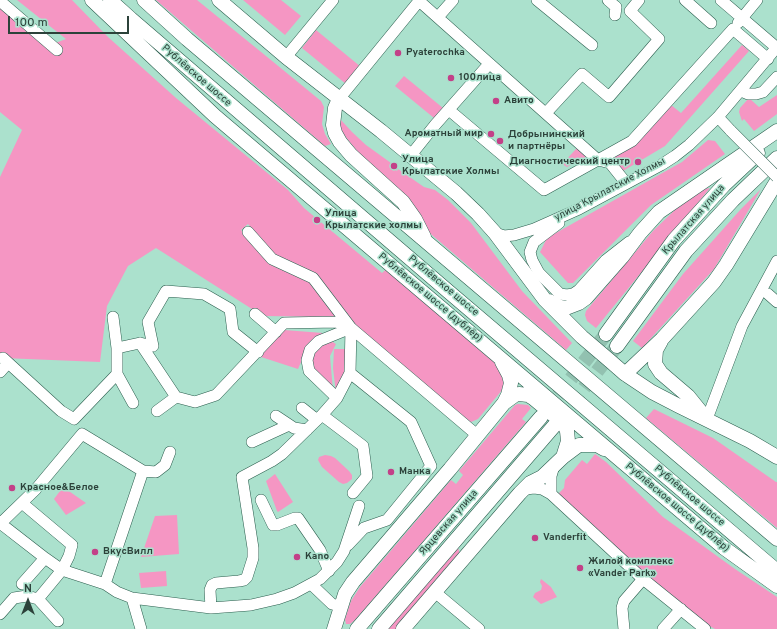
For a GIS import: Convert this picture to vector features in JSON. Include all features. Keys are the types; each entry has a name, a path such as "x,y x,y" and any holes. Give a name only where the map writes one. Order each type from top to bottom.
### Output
{"main road":[{"name":"Рублёвское шоссе (дублёр)","path":"92,0 215,116 608,451 724,548 777,586"},
{"name":"Рублёвское шоссе","path":"110,0 177,59 777,571"},
{"path":"144,0 187,39 430,246 777,539"},
{"path":"219,0 286,57 411,155 456,193 495,233 545,300 582,337 625,374 652,392 750,441 777,457"},
{"path":"177,59 215,116"},
{"path":"339,99 335,108 333,125 340,142 351,155 403,202 415,219 421,233 430,246"},
{"path":"545,300 560,307 566,308 579,303 586,298 659,212 777,131"},
{"name":"Крылатская улица","path":"606,334 674,240 724,185 777,134"},
{"name":"Крылатская улица","path":"617,346 686,251 733,200 777,158"},
{"path":"625,374 662,339 714,282 726,265 777,180"},
{"path":"662,339 656,350 654,359 655,364 661,373 688,396 707,419"},
{"path":"334,629 340,606 345,594 353,582 450,469 504,402 508,395 511,383 506,369 497,355"},
{"path":"504,402 515,395 528,395 564,424 567,431 568,441 558,462"},
{"name":"Ярцевская улица","path":"357,629 541,417"},
{"name":"Ярцевская улица","path":"379,629 554,426"},
{"path":"403,629 436,593 530,483 542,477 579,445 597,445 608,451"}],"street":[{"path":"286,57 333,0"},
{"path":"339,99 419,0 598,160 610,163 626,183"},
{"path":"438,17 453,0"},
{"path":"537,0 592,45"},
{"path":"608,0 616,8 615,14"},
{"path":"546,114 582,74 609,97 659,39 630,11 639,0"},
{"path":"685,0 711,23"},
{"path":"721,0 777,48"},
{"path":"449,110 544,190 632,141 733,30 757,0"},
{"path":"0,1 57,50"},
{"path":"733,30 768,59"},
{"name":"улица Крылатские Холмы","path":"495,233 504,236 522,234 579,209 675,156 718,117 777,48"},
{"path":"411,155 489,64"},
{"path":"741,91 748,94 763,92 777,76"},
{"path":"718,117 777,177"},
{"path":"579,209 534,242 530,252 532,260 539,273 560,294 573,294 579,290 606,260 640,233"},
{"path":"248,232 272,259 313,278 351,328 477,435"},
{"path":"707,419 742,326 777,261"},
{"path":"117,348 140,343 153,346 148,322 166,291 204,294 230,309 233,332 258,352"},
{"path":"768,294 777,302"},
{"path":"255,314 276,332"},
{"path":"113,316 117,348 117,374 133,403"},
{"path":"140,343 176,397 195,402 216,395 284,323 336,322 351,328"},
{"path":"211,608 210,590 212,585 216,583 244,580 247,577 253,558 254,548 242,477 277,458 319,418 337,398 350,373 351,328"},
{"path":"337,398 309,371 307,360 310,350 319,342 351,328"},
{"path":"0,372 6,360 61,411 74,419 82,434 143,471 156,472 165,465 170,452"},
{"path":"342,550 364,528 386,520 431,466 412,422 350,373"},
{"path":"74,419 117,374"},
{"path":"157,411 176,397"},
{"path":"302,408 363,446 367,476 353,493"},
{"path":"276,416 294,428 307,430"},
{"path":"252,442 289,424"},
{"path":"82,434 36,489 0,523 62,570 105,584 117,592 132,598 211,608 264,603 294,593 312,585 329,571 342,550 359,506"},
{"path":"551,494 551,476 558,462"},
{"path":"105,584 143,471"},
{"path":"520,493 526,489 534,488 542,489 551,494 643,579 681,608 705,629"},
{"path":"261,500 273,525 298,518 322,552 329,571"},
{"path":"22,502 72,545 69,556 62,570 38,599"},
{"path":"22,584 45,558"},
{"path":"624,629 622,608 624,601 643,579"},
{"path":"312,585 332,604 340,606"},
{"path":"436,593 472,619 479,629"},
{"path":"0,614 14,598 27,596 38,599 58,621"},
{"path":"132,598 141,629"},
{"path":"663,629 681,608"}],"shaded area":[{"path":"17,0 72,0 108,37 176,98 288,190 304,208 382,273 389,267 438,314 501,368 505,383 503,389 478,419 471,422 461,415 350,321 315,273 274,254 248,224 241,230 269,264 311,283 336,317 263,316 156,248 128,266 107,306 100,362 3,358 0,360 0,177 22,130 0,112 0,8 50,45 66,39"},
{"path":"156,0 197,0 321,101 324,107 322,124 325,134 331,144 325,146"},
{"path":"243,0 281,0 301,16 285,35"},
{"path":"316,30 361,67 346,84 302,48"},
{"path":"742,45 749,51 665,146 623,171 612,158 636,144 671,105 681,113"},
{"path":"404,76 443,108 434,118 395,86"},
{"path":"777,95 777,114 754,131 744,119 742,121 739,112 740,108 749,98 759,107"},
{"path":"341,120 366,145 391,163 390,165 397,171 398,169 424,187 435,190 448,200 471,223 522,291 572,343 566,350 425,229 344,135 339,125 339,121"},
{"path":"708,140 715,141 725,154 651,205 573,283 568,283 540,252 547,238 682,162"},
{"path":"577,148 588,156 567,167 562,164"},
{"path":"710,188 596,328 587,321 585,315 586,311 653,231 678,207 704,189"},
{"path":"761,189 714,269 642,348 633,341 683,274 741,209"},
{"path":"284,330 323,333 307,348 298,369 258,356"},
{"path":"329,340 336,344 330,356 333,391 311,368 315,349"},
{"path":"334,349 349,349 349,373 336,393 333,368"},
{"path":"515,405 528,405 531,408 522,419 526,422 355,620 350,624 346,624 345,619 351,601 360,587 451,480 456,484 463,475 459,471"},
{"path":"654,409 713,438 777,482 777,528 646,418"},
{"path":"595,454 606,462 663,517 735,569 777,597 777,629 715,629 700,621 558,494 564,488 565,480 582,460 587,464"},
{"path":"325,455 335,458 349,471 352,475 352,479 343,484 322,467 318,460 319,457"},
{"path":"275,474 293,502 278,512 266,481"},
{"path":"63,487 86,503 66,515 54,499"},
{"path":"177,515 179,554 141,557 155,516"},
{"path":"458,548 460,554 402,623 396,629 388,629"},
{"path":"166,571 167,586 141,588 139,573"},
{"path":"541,579 551,587 557,597 541,604 533,597 535,593 541,590"}],"tunnel":[{"path":"545,412 606,334"},
{"path":"558,421 617,346"}],"place":[{"name":"Pyaterochka","path":"398,53"},
{"name":"100лица","path":"451,78"},
{"name":"Авито","path":"496,101"},
{"name":"Ароматный мир","path":"491,134"},
{"name":"Добрынинский и партнёры","path":"500,141"},
{"name":"Диагностический центр","path":"638,162"},
{"name":"Улица Крылатские Холмы","path":"394,166"},
{"name":"Улица Крылатские холмы","path":"317,220"},
{"name":"Манка","path":"391,472"},
{"name":"Красное&Белое","path":"12,488"},
{"name":"Vanderfit","path":"535,538"},
{"name":"ВкусВилл","path":"95,552"},
{"name":"Kano","path":"297,557"},
{"name":"Жилой комплекс «Vander Park»","path":"580,568"}]}
